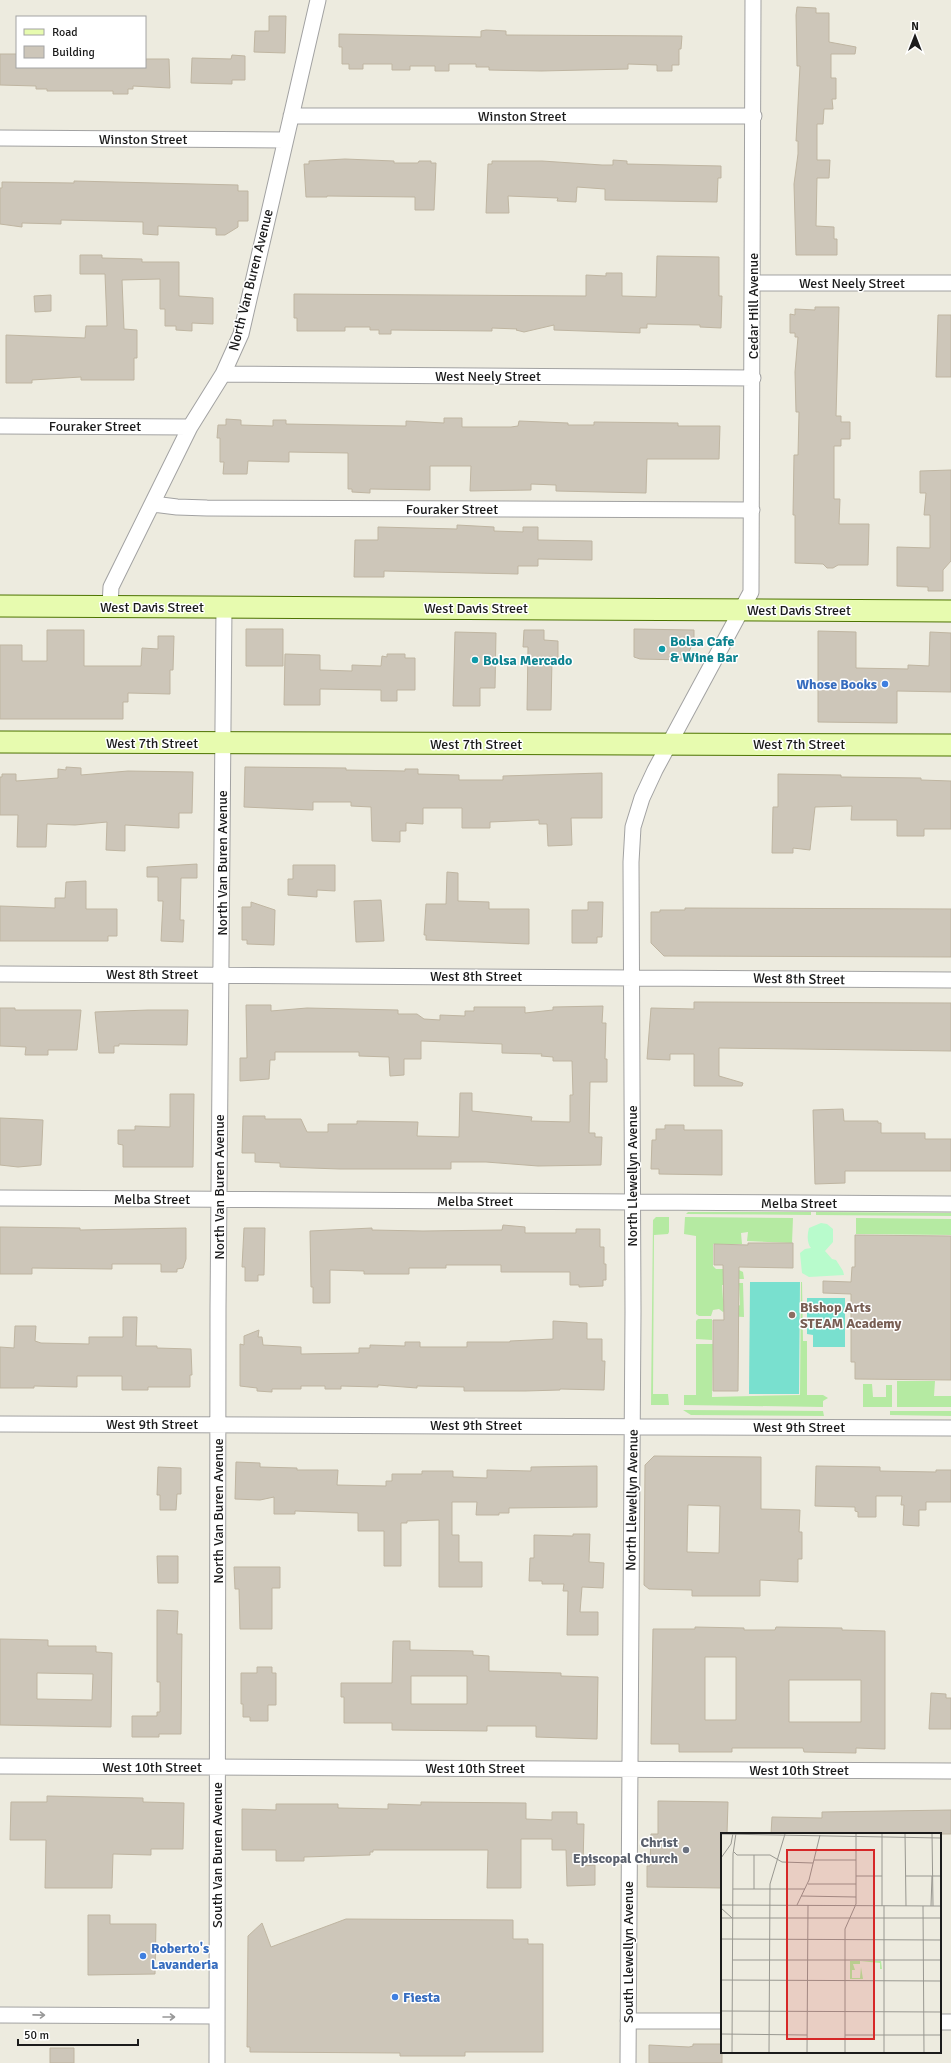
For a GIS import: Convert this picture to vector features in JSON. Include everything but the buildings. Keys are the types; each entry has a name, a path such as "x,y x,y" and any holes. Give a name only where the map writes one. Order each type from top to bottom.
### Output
{"main road":[{"name":"West Davis Street","path":"0,606 951,611"},
{"name":"West 7th Street","path":"0,742 222,744 669,743 951,745"}],"street":[{"name":"North Van Buren Avenue","path":"110,606 111,587 190,426 223,374 241,334 318,0"},
{"name":"Cedar Hill Avenue","path":"742,610 751,592 754,116 753,0"},
{"name":"Winston Street","path":"291,116 754,116"},
{"name":"Winston Street","path":"0,138 285,140"},
{"name":"West Neely Street","path":"752,283 951,283"},
{"name":"West Neely Street","path":"223,374 753,378"},
{"name":"Fouraker Street","path":"0,426 190,426"},
{"name":"Fouraker Street","path":"153,504 177,507 207,508 752,510"},
{"name":"North Van Buren Avenue","path":"217,1767 219,1199 224,607"},
{"name":"North Llewellyn Avenue","path":"629,1769 633,1426 631,862 634,828 642,798 669,743 742,610"},
{"name":"West 8th Street","path":"0,974 221,974 951,980"},
{"name":"Melba Street","path":"0,1198 951,1204"},
{"name":"West 9th Street","path":"0,1424 951,1428"},
{"name":"West 10th Street","path":"0,1766 951,1771"},
{"name":"South Van Buren Avenue","path":"217,1767 217,2063"},
{"name":"South Llewellyn Avenue","path":"628,2063 629,1769"},
{"path":"0,2015 216,2016"},
{"path":"628,2020 721,2021"}],"green space":[{"path":"688,1212 811,1212 811,1215 686,1214"},
{"path":"816,1212 951,1213 951,1216 816,1215"},
{"path":"656,1217 669,1217 669,1232 668,1234 654,1235 653,1394 668,1394 669,1405 651,1405 653,1220"},
{"path":"685,1217 793,1218 792,1243 747,1241 748,1232 741,1233 742,1244 713,1244 713,1266 716,1269 737,1269 743,1272 744,1279 739,1279 739,1283 743,1283 744,1317 725,1316 725,1314 740,1305 739,1285 722,1285 723,1299 733,1299 733,1305 723,1312 719,1309 713,1310 711,1316 699,1316 696,1314 696,1236 684,1234"},
{"path":"856,1218 951,1219 951,1235 856,1234"},
{"path":"821,1223 827,1224 833,1229 833,1242 825,1251 832,1259 836,1260 844,1275 809,1277 802,1273 800,1253 805,1249 811,1248 808,1239 809,1228"},
{"path":"801,1282 803,1341 807,1341 807,1395 823,1395 828,1398 823,1401 823,1407 684,1405 684,1395 696,1395 696,1344 713,1344 712,1397 800,1395"},
{"path":"698,1319 712,1319 712,1340 696,1339 696,1321"},
{"path":"897,1381 935,1381 934,1396 951,1396 951,1407 897,1407"},
{"path":"863,1384 872,1384 873,1397 886,1397 886,1385 892,1385 892,1407 863,1407"},
{"path":"683,1410 823,1411 824,1416 691,1415"},
{"path":"890,1411 951,1411 951,1416 890,1415"}],"shaded area":[{"path":"750,1282 800,1282 799,1394 749,1394"},
{"path":"807,1298 845,1298 845,1347 813,1347 813,1335 807,1334"}],"place":[{"name":"Bolsa Cafe & Wine Bar","path":"662,649"},
{"name":"Bolsa Mercado","path":"475,660"},
{"name":"Whose Books","path":"885,684"},
{"name":"Bishop Arts STEAM Academy","path":"792,1315"},
{"name":"Christ Episcopal Church","path":"686,1850"},
{"name":"Roberto's Lavanderia","path":"143,1956"},
{"name":"Fiesta","path":"395,1997"}]}
